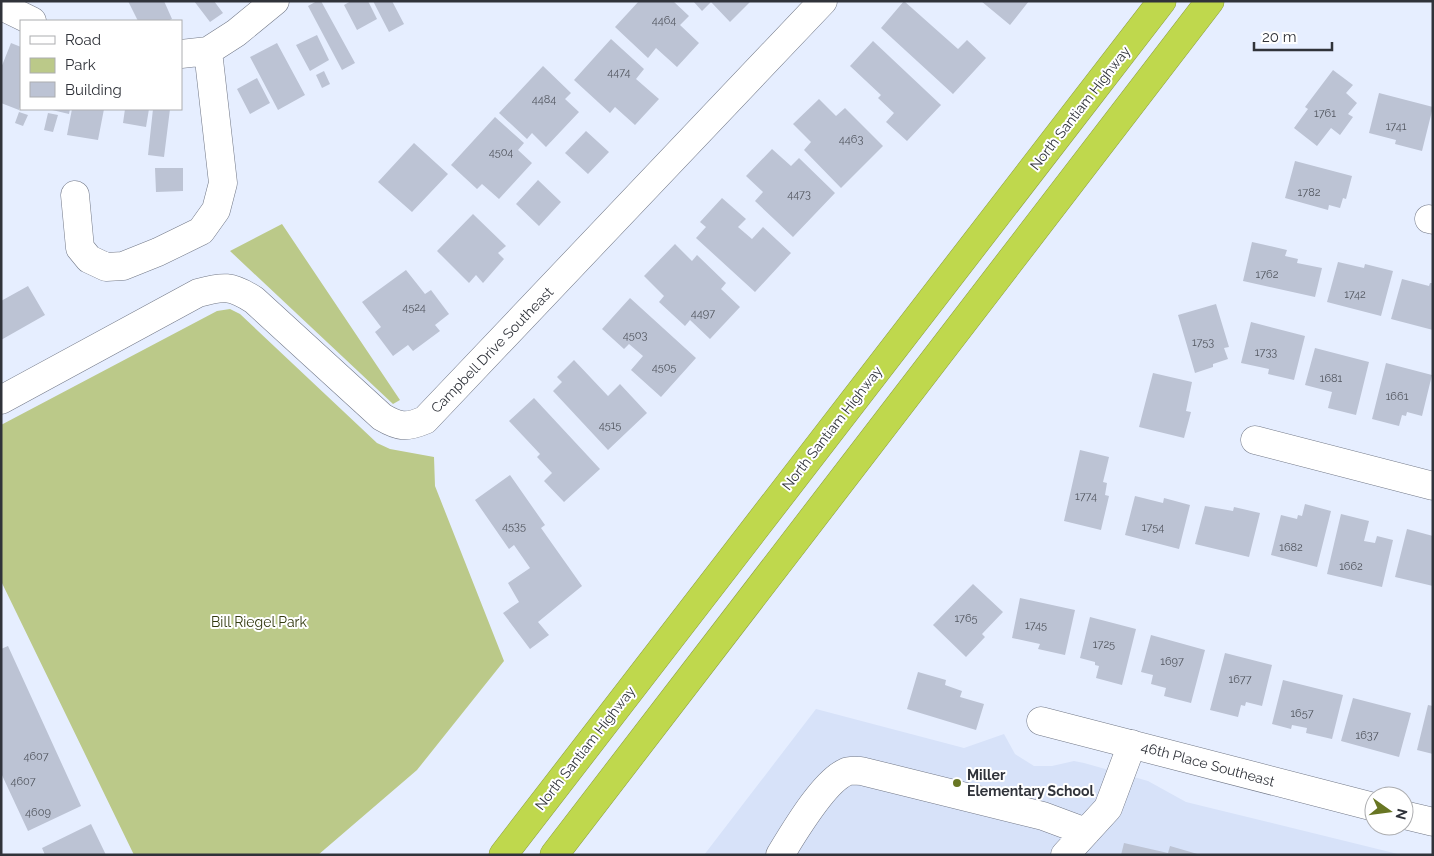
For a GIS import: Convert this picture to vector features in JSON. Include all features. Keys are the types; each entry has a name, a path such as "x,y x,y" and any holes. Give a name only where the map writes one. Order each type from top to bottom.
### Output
{"highway":[{"name":"North Santiam Highway","path":"503,855 1162,1"},
{"path":"554,855 1210,1"}],"street":[{"path":"182,54 208,52 236,34 275,1"},
{"name":"Campbell Drive Southeast","path":"1,400 198,293 221,286 238,290 254,300 382,417 397,425 412,425 425,420 823,1"},
{"path":"1,6 30,20"},
{"path":"75,195 80,248 89,259 106,267 123,266 158,252 201,231 216,210 223,183 208,52"},
{"path":"1255,440 1433,486"},
{"name":"46th Place Southeast","path":"1041,721 1364,804"},
{"path":"1065,855 1108,808 1132,744"},
{"path":"780,855 802,818 836,779 847,771 861,771 1043,816 1086,832"},
{"path":"1414,817 1433,822"}],"shaded area":[{"name":"Miller Elementary School","path":"816,709 964,748 1004,734 1015,754 1034,766 1052,766 1074,761 1084,763 1148,781 1186,802 1402,855 704,855"}],"green space":[{"path":"282,224 400,400 393,404 230,251"},
{"name":"Bill Riegel Park","path":"230,309 240,314 377,443 390,449 434,457 435,486 504,661 417,770 318,855 134,855 1,581 1,425 217,311"}],"building":[{"path":"128,1 164,1 172,19 170,20 138,20"},
{"path":"194,1 214,1 223,13 210,22"},
{"path":"321,1 355,63 342,70 308,6"},
{"path":"351,1 368,1 377,19 357,30 344,5"},
{"path":"373,1 392,1 404,24 389,32"},
{"path":"639,1 673,1 689,16 680,25 699,43 677,67 656,48 648,58 615,27"},
{"path":"693,1 751,1 730,22 711,2 702,11"},
{"path":"904,1 958,49 967,40 986,58 953,94 881,28"},
{"path":"981,1 1029,1 1010,25"},
{"path":"317,35 329,60 310,71 296,45"},
{"path":"611,39 644,69 636,79 659,99 635,125 615,107 610,113 574,80"},
{"path":"873,41 941,105 907,141 886,122 894,113 878,98 881,95 850,66"},
{"path":"11,43 20,47 19,110 1,103 1,68"},
{"path":"277,43 305,95 278,110 250,57"},
{"path":"543,66 571,93 565,99 579,112 546,147 532,133 527,139 499,113"},
{"path":"1333,70 1353,85 1346,93 1357,103 1348,114 1353,117 1340,135 1331,128 1317,146 1294,128 1308,109 1305,107"},
{"path":"324,71 330,84 322,88 316,75"},
{"path":"257,78 270,103 250,114 237,89"},
{"path":"1379,93 1433,107 1422,151 1395,144 1396,140 1369,133"},
{"path":"819,99 836,116 845,108 883,146 841,188 804,150 811,142 793,124"},
{"path":"52,110 70,110 69,114"},
{"path":"72,110 104,110 98,140 67,135"},
{"path":"125,110 149,110 146,127 123,123"},
{"path":"153,110 170,110 164,157 148,155"},
{"path":"19,112 28,115 23,126 15,123"},
{"path":"48,113 58,115 53,132 44,130"},
{"path":"495,117 524,143 518,150 532,163 499,199 482,184 477,189 451,165"},
{"path":"586,131 609,152 588,174 565,153"},
{"path":"414,143 448,174 412,212 378,182"},
{"path":"772,149 791,166 799,158 835,193 793,237 755,201 763,192 746,176"},
{"path":"1295,161 1352,176 1346,199 1343,198 1340,208 1329,205 1328,210 1285,198"},
{"path":"155,168 183,168 183,191 156,192"},
{"path":"538,180 561,202 539,226 516,204"},
{"path":"722,198 746,219 738,227 752,239 763,227 791,253 755,292 696,238 706,227 700,222"},
{"path":"473,214 506,246 498,253 504,259 483,283 476,275 469,283 437,251"},
{"path":"1252,242 1287,250 1285,256 1298,259 1297,263 1322,268 1315,297 1243,281"},
{"path":"675,244 692,261 697,255 726,283 721,289 740,307 710,339 690,320 685,326 659,302 664,296 644,276"},
{"path":"1338,262 1364,268 1365,264 1393,271 1381,316 1327,302"},
{"path":"406,270 425,294 431,290 449,314 435,325 440,331 413,351 408,345 393,356 375,332 381,327 362,302"},
{"path":"1402,279 1429,286 1430,283 1433,283 1433,330 1391,319"},
{"path":"28,286 45,315 1,340 1,301"},
{"path":"630,298 696,358 661,397 631,370 643,356 629,344 624,349 602,329"},
{"path":"1216,304 1229,347 1224,348 1228,359 1213,364 1213,367 1195,373 1178,315"},
{"path":"1251,322 1305,336 1294,380 1268,374 1269,369 1241,363"},
{"path":"1315,348 1369,362 1356,415 1328,408 1332,392 1305,385"},
{"path":"574,360 608,396 620,384 647,413 608,450 553,391 562,382 557,377"},
{"path":"1386,363 1432,375 1422,416 1407,412 1406,416 1402,415 1399,426 1372,419"},
{"path":"1153,373 1192,382 1186,411 1191,412 1184,438 1139,427"},
{"path":"534,398 600,469 564,502 544,481 552,473 537,457 540,454 509,421"},
{"path":"1080,450 1109,457 1103,482 1107,483 1105,495 1109,496 1101,530 1064,521"},
{"path":"510,475 545,525 541,528 582,586 538,622 549,635 530,649 503,613 519,602 508,583 530,568 514,545 509,549 475,500"},
{"path":"1135,496 1163,503 1164,498 1190,505 1179,549 1125,535"},
{"path":"1305,504 1331,511 1317,567 1271,555 1281,515 1297,519 1298,515 1302,516"},
{"path":"1205,506 1233,511 1234,507 1260,513 1249,557 1195,544"},
{"path":"1341,514 1369,521 1364,541 1375,543 1377,536 1393,540 1382,587 1327,574"},
{"path":"1407,529 1433,536 1433,586 1395,577"},
{"path":"973,584 1003,612 982,634 985,637 966,657 933,625"},
{"path":"1020,598 1075,610 1065,655 1038,649 1040,644 1012,638"},
{"path":"1090,617 1136,629 1122,685 1096,678 1099,666 1095,665 1095,662 1080,658"},
{"path":"1151,635 1205,650 1191,703 1164,696 1166,688 1151,684 1153,675 1141,672"},
{"path":"8,646 81,806 28,831 1,773 1,649"},
{"path":"1225,653 1272,665 1262,706 1246,702 1245,706 1241,705 1238,717 1210,710"},
{"path":"918,672 946,680 945,685 962,691 960,697 984,704 976,730 907,709"},
{"path":"1283,680 1343,695 1332,739 1306,733 1307,728 1292,725 1291,729 1272,724"},
{"path":"1353,698 1411,713 1399,757 1341,741"},
{"path":"1428,705 1433,706 1433,754 1417,750"},
{"path":"91,824 106,855 45,855 42,848"},
{"path":"1124,843 1168,853 1170,846 1201,855 1121,855"}],"place":[{"name":"Miller Elementary School","path":"957,783"}]}
